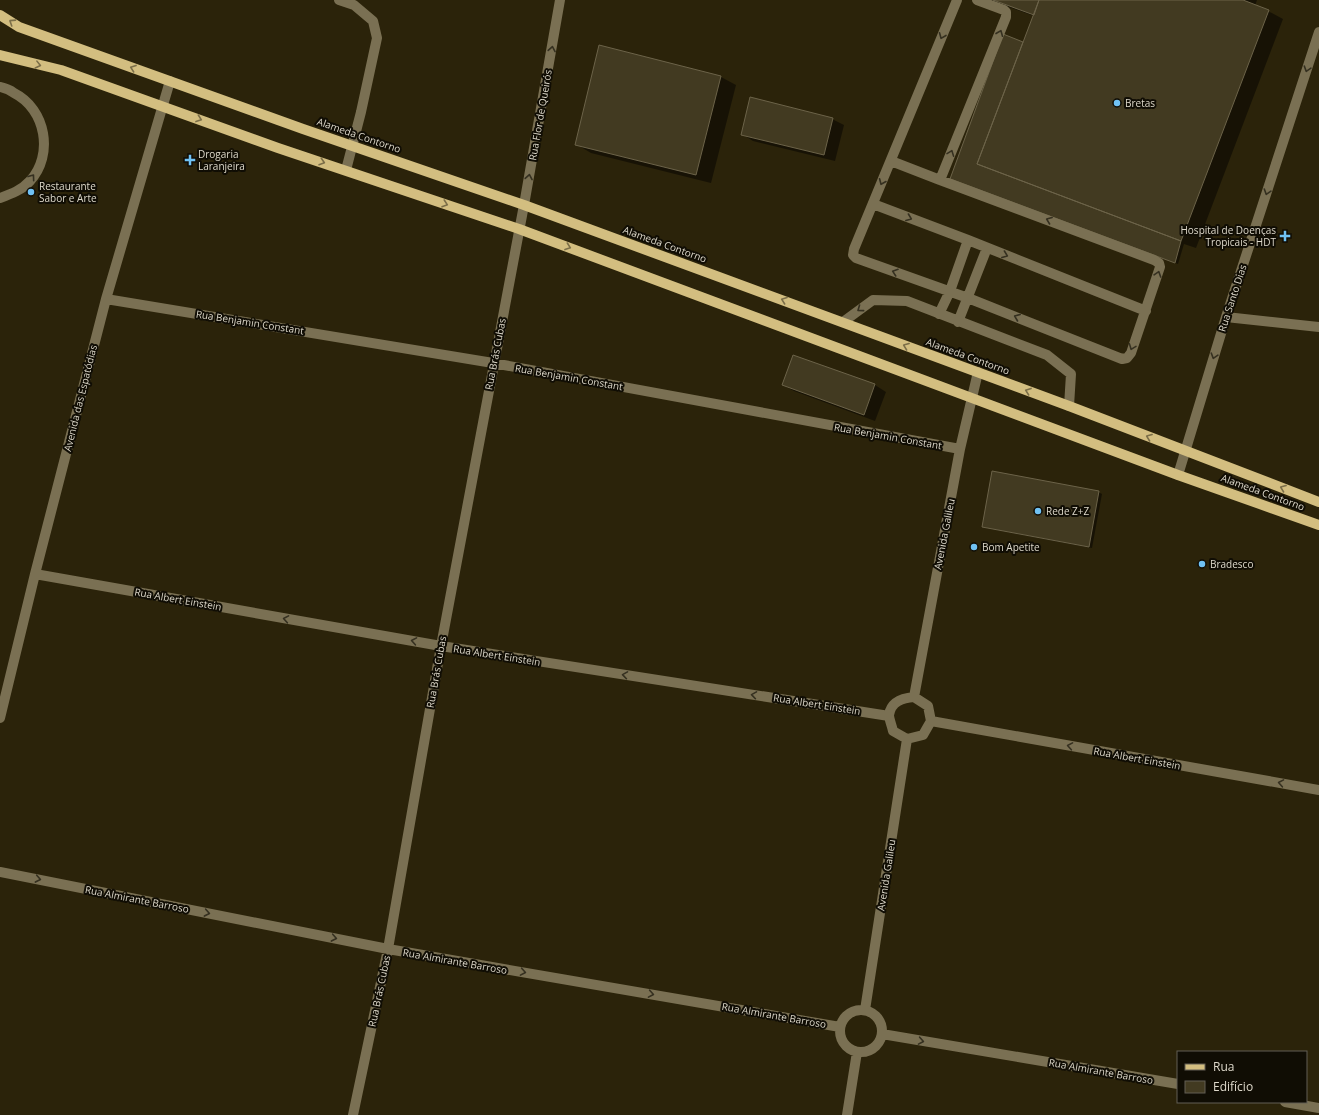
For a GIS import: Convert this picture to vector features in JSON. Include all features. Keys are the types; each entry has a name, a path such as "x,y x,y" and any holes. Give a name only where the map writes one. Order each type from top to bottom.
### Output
{"main road":[{"name":"Alameda Contorno","path":"0,15 19,27 353,146 524,205 978,372 1319,502"},
{"name":"Alameda Contorno","path":"0,56 61,70 278,148 519,229 1178,475 1319,525"}],"street":[{"path":"339,0 354,5 373,21 377,38 353,146 346,170"},
{"name":"Rua Flor de Queirós","path":"519,229 560,0"},
{"path":"891,161 1159,263 1160,267 1146,311 1131,353 1127,358 1122,359 950,291 856,258 853,255 854,249 957,0"},
{"path":"940,180 1006,17 1006,12 1004,10 978,0"},
{"name":"Rua Santo Dias","path":"1178,475 1226,317 1319,32"},
{"name":"Avenida das Espatódias","path":"0,718 35,574 106,299 170,81"},
{"path":"0,87 22,97 35,111 43,128 44,147 40,165 30,181 15,192 0,198"},
{"path":"873,204 1146,311"},
{"name":"Rua Brás Cubas","path":"353,1115 388,949 440,646 519,229"},
{"path":"939,314 950,291 968,240"},
{"path":"958,322 987,248"},
{"name":"Rua Benjamin Constant","path":"106,299 493,363 960,449"},
{"path":"843,322 873,300 907,301 958,322 1047,355 1071,374 1068,406"},
{"path":"1226,317 1319,327"},
{"name":"Avenida Galileu","path":"914,697 960,449 978,372"},
{"name":"Rua Albert Einstein","path":"35,574 440,646 889,716"},
{"path":"914,697 928,706 931,721 923,735 907,739 893,731 889,716 893,705 898,701 902,698 914,697"},
{"name":"Rua Albert Einstein","path":"931,721 1319,790"},
{"name":"Avenida Galileu","path":"864,1010 907,739"},
{"name":"Rua Almirante Barroso","path":"0,872 388,949 840,1027"},
{"path":"856,1010 864,1010 874,1015 881,1024 882,1034 878,1044 869,1051 857,1052 848,1047 841,1038 840,1027 843,1020 849,1014 856,1010"},
{"name":"Rua Almirante Barroso","path":"882,1034 1177,1084"},
{"path":"847,1115 857,1052"},
{"path":"1290,1103 1319,1108"}],"building":[{"path":"993,0 1039,0 1034,15"},
{"name":"Bretas","path":"1039,0 1243,0 1269,10 1181,241 977,164"},
{"path":"1003,34 1023,42 977,164 1181,241 1175,263 950,179"},
{"path":"599,45 721,76 696,175 575,145"},
{"path":"750,97 833,118 824,155 741,135"},
{"path":"793,355 875,384 864,415 782,385"},
{"path":"992,471 1099,491 1089,547 982,527"}],"place":[{"name":"Bretas","path":"1117,103"},
{"name":"Drogaria Laranjeira","path":"190,160"},
{"name":"Restaurante Sabor e Arte","path":"31,192"},
{"name":"Hospital de Doenças Tropicais - HDT","path":"1285,236"},
{"name":"Rede Z+Z","path":"1038,511"},
{"name":"Bom Apetite","path":"974,547"},
{"name":"Bradesco","path":"1202,564"}]}
